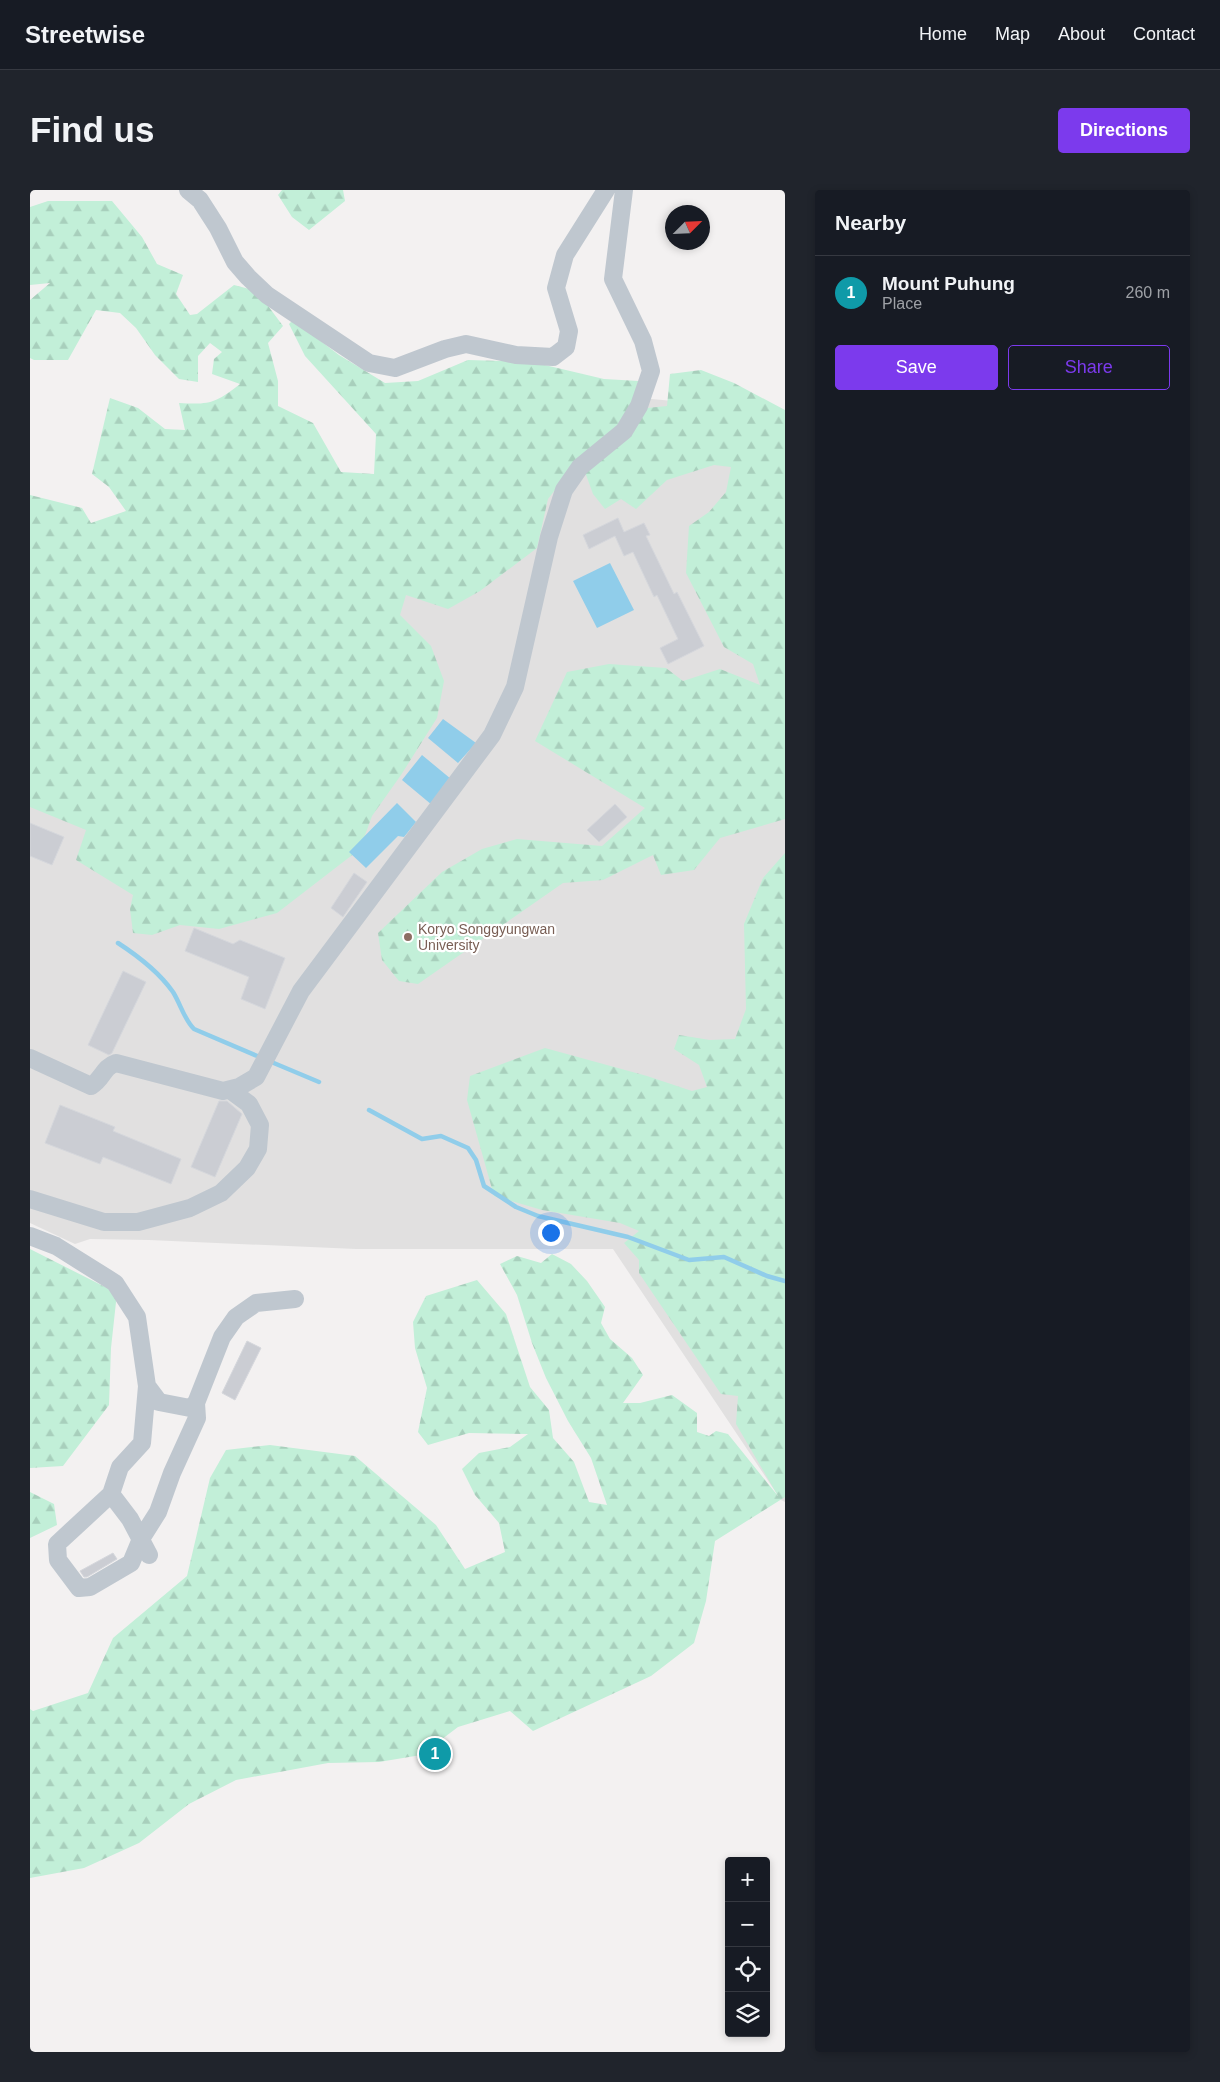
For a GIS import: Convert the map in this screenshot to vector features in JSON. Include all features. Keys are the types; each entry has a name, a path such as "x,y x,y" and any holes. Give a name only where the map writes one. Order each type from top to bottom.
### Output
{"lane":[{"path":"188,190 200,200 218,228 235,262 267,295 369,363 395,368 445,349 466,344 516,355 553,357 566,347 569,331 556,288 565,256 606,190"},
{"path":"30,1058 91,1086 99,1081 108,1066 116,1063 224,1091 239,1087 256,1077 301,991 492,735 515,687 549,537 564,490 580,467 624,431 639,406 651,371 643,341 613,279 624,190"},
{"path":"30,1199 104,1222 138,1222 190,1208 221,1193 247,1168 258,1149 260,1125 249,1104 230,1090"},
{"path":"30,1236 56,1246 115,1282 137,1317 147,1386 142,1443 120,1467 112,1494 57,1544 58,1560 79,1588 90,1588 131,1563 145,1547 172,1473 197,1418 196,1403 222,1337 236,1317 256,1303 295,1299"},
{"path":"147,1386 159,1402 190,1408 196,1403"},
{"path":"112,1494 130,1519 145,1547"}],"shaded area":[{"name":"Koryo Songgyungwan University","path":"630,397 673,401 785,463 785,1502 781,1500 613,1249 356,1249 90,1239 75,1244 30,1223 30,651"}],"green space":[{"path":"282,190 343,190 345,201 309,230 292,217 278,195"},
{"path":"48,201 112,201 142,237 157,264 183,275 176,294 190,315 197,314 234,285 257,291 283,326 268,343 278,381 278,406 313,423 341,472 374,474 376,434 305,356 289,324 293,320 339,355 385,383 418,381 468,360 532,362 604,379 639,381 625,424 647,408 667,406 670,374 701,370 734,383 785,410 785,819 720,838 694,870 661,875 653,855 603,880 563,883 418,984 399,981 382,960 378,933 442,872 482,849 517,839 602,846 645,808 535,741 567,672 609,664 666,668 683,681 720,669 760,685 753,664 724,647 686,573 689,526 709,512 726,492 731,467 714,465 667,480 636,509 621,499 605,509 593,494 585,472 571,469 548,499 537,548 480,591 448,609 406,595 400,615 431,646 444,681 437,718 401,775 372,816 360,849 277,913 219,929 180,925 152,935 133,933 130,909 133,895 76,860 86,830 30,807 30,495 82,508 91,523 126,511 109,487 92,474 110,398 138,408 165,429 185,430 179,403 206,403 218,399 240,384 212,374 214,359 222,352 210,343 198,356 198,382 179,379 155,355 136,328 120,313 96,310 68,360 34,360 30,358 30,300 50,283 30,285 30,207"},
{"path":"785,853 785,1497 715,1541 706,1601 694,1643 651,1676 533,1731 510,1711 458,1727 421,1755 379,1762 328,1763 236,1780 189,1804 139,1843 84,1868 30,1878 30,1709 33,1711 88,1693 113,1638 187,1576 210,1478 226,1450 270,1445 355,1456 436,1525 465,1569 505,1552 499,1523 475,1495 462,1469 479,1453 510,1447 528,1434 469,1433 428,1445 418,1432 427,1388 415,1348 413,1322 426,1296 477,1280 506,1314 530,1387 549,1410 553,1438 574,1462 589,1502 607,1505 591,1458 568,1421 546,1378 532,1343 517,1295 500,1264 517,1256 541,1263 552,1254 571,1264 587,1281 605,1307 601,1323 610,1339 632,1358 643,1375 623,1403 640,1403 672,1395 697,1413 697,1432 709,1436 716,1431 728,1434 778,1496 736,1424 738,1396 721,1394 639,1273 639,1260 624,1243 639,1231 620,1223 542,1210 494,1196 467,1100 470,1076 545,1048 647,1076 692,1091 707,1087 699,1065 674,1049 679,1035 710,1040 735,1039 746,1009 744,924 763,878"},
{"path":"30,1249 117,1293 111,1348 109,1405 63,1466 30,1468"},
{"path":"30,1492 54,1504 57,1525 30,1538"}],"water":[{"path":"610,563 634,610 597,628 573,581"},
{"path":"443,719 476,743 458,763 428,738"},
{"path":"422,755 451,779 432,805 402,780"},
{"path":"397,803 416,822 404,837 398,836 366,868 349,852"}],"building":[{"path":"618,518 624,532 644,523 650,535 646,536 674,594 677,592 704,646 668,664 660,648 678,639 657,595 654,597 633,552 624,556 615,536 589,549 583,535"},
{"path":"615,804 627,817 599,842 587,830"},
{"path":"30,823 64,837 52,865 30,856"},
{"path":"354,873 367,882 343,917 331,908"},
{"path":"194,928 233,944 240,940 285,958 265,1009 241,999 249,977 185,951"},
{"path":"123,971 146,982 112,1053 109,1055 88,1045"},
{"path":"219,1101 227,1101 242,1114 215,1177 191,1167"},
{"path":"60,1105 115,1127 113,1131 181,1159 171,1184 103,1157 100,1164 45,1143"},
{"path":"247,1341 261,1348 235,1400 222,1393"},
{"path":"113,1553 117,1559 84,1577 80,1571"}],"waterway":[{"path":"118,943 155,971 173,992 194,1029 262,1058"},
{"path":"269,1061 319,1082"},
{"path":"369,1110 422,1139 441,1136 468,1148 476,1160 484,1186 516,1207 538,1216 628,1237 689,1260 724,1257 767,1276 785,1281"}],"place":[{"name":"Koryo Songgyungwan University","path":"408,937"},
{"name":"Mount Puhung","path":"435,1754"}]}
